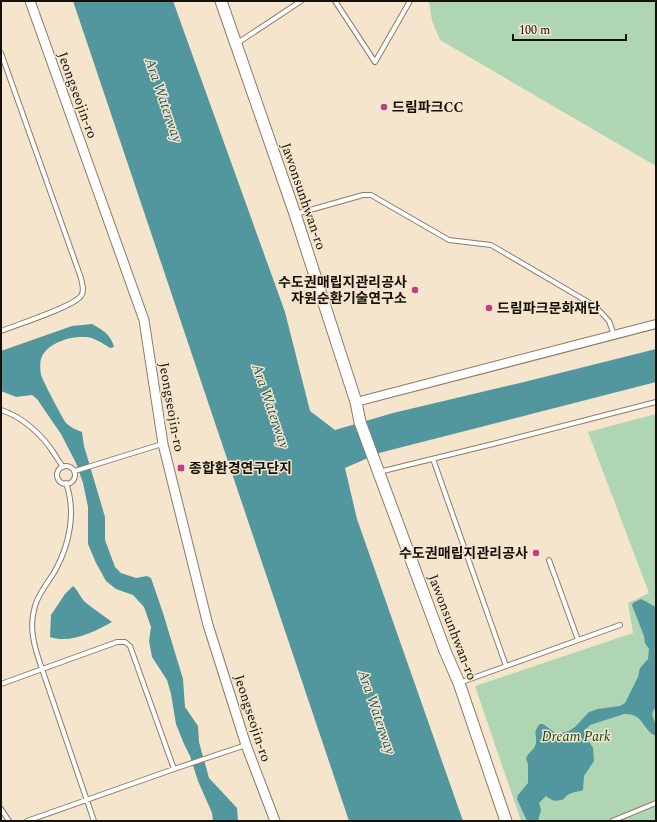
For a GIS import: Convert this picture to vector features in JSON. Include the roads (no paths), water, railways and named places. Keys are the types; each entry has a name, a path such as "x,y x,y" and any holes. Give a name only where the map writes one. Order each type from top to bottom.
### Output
{"main road":[{"name":"Jawonsunhwan-ro","path":"221,1 295,214 356,402 360,422 445,651 459,683 506,821"}],"street":[{"name":"Jeongseojin-ro","path":"30,1 144,320 163,444 208,625 246,745 274,821"},
{"path":"356,402 656,324"}],"lane":[{"path":"236,44 301,1"},
{"path":"336,1 375,62 410,1"},
{"path":"1,53 79,271 83,290 82,295 78,300 66,306 1,330"},
{"path":"295,214 363,195 371,195 449,240 491,245 594,306 609,321 614,335"},
{"path":"377,469 433,459 656,402"},
{"path":"1,410 19,419 36,432 63,467"},
{"path":"75,471 163,444"},
{"path":"433,459 506,666"},
{"path":"63,467 70,467 75,471 73,479 66,483 57,478 58,471 63,467"},
{"path":"66,483 72,505 71,523 63,554 56,570 44,587 35,606 32,625 34,644 42,670 94,821"},
{"path":"549,560 578,640"},
{"path":"459,683 620,625"},
{"path":"1,684 117,642 125,642 130,646 174,769"},
{"path":"27,821 246,745"},
{"path":"612,821 656,803"},
{"path":"1,809 9,821"}],"water":[{"name":"Ara Waterway","path":"73,1 173,1 285,312 310,411 335,430 393,413 656,349 656,382 379,453 345,468 357,519 463,821 349,821"},
{"path":"92,324 106,333 111,339 114,347 110,348 88,337 66,339 53,345 44,353 40,362 41,374 66,423 82,432 84,446 105,517 105,540 115,567 121,573 136,578 147,576 151,578 183,679 185,707 198,726 199,742 209,778 237,808 238,821 213,821 212,813 176,724 167,680 152,657 149,641 151,627 144,607 133,595 116,589 106,581 88,544 88,507 83,483 76,463 61,434 37,399 32,395 16,397 1,391 1,351 72,326"},
{"path":"73,586 85,602 112,622 98,630 74,638 58,639 50,637 51,615 65,594"},
{"path":"641,599 656,607 656,707 652,714 656,727 656,736 648,730 639,719 631,714 624,714 590,725 585,730 585,735 593,748 594,761 584,776 583,790 570,793 564,799 556,801 546,796 539,803 541,810 538,821 527,821 517,799 518,795 528,783 528,764 526,759 535,746 537,727 540,724 543,724 557,734 569,731 575,727 589,712 598,709 620,706 625,703 638,677 640,668 648,659 649,649 645,643 644,636 632,605"}],"place":[{"name":"드림파크CC","path":"384,107"},
{"name":"수도권매립지관리공사 자원순환기술연구소","path":"415,290"},
{"name":"드림파크문화재단","path":"489,308"},
{"name":"종합환경연구단지","path":"181,468"},
{"name":"수도권매립지관리공사","path":"536,553"}],"park label":[{"name":"Dream Park","path":"576,736"}]}
